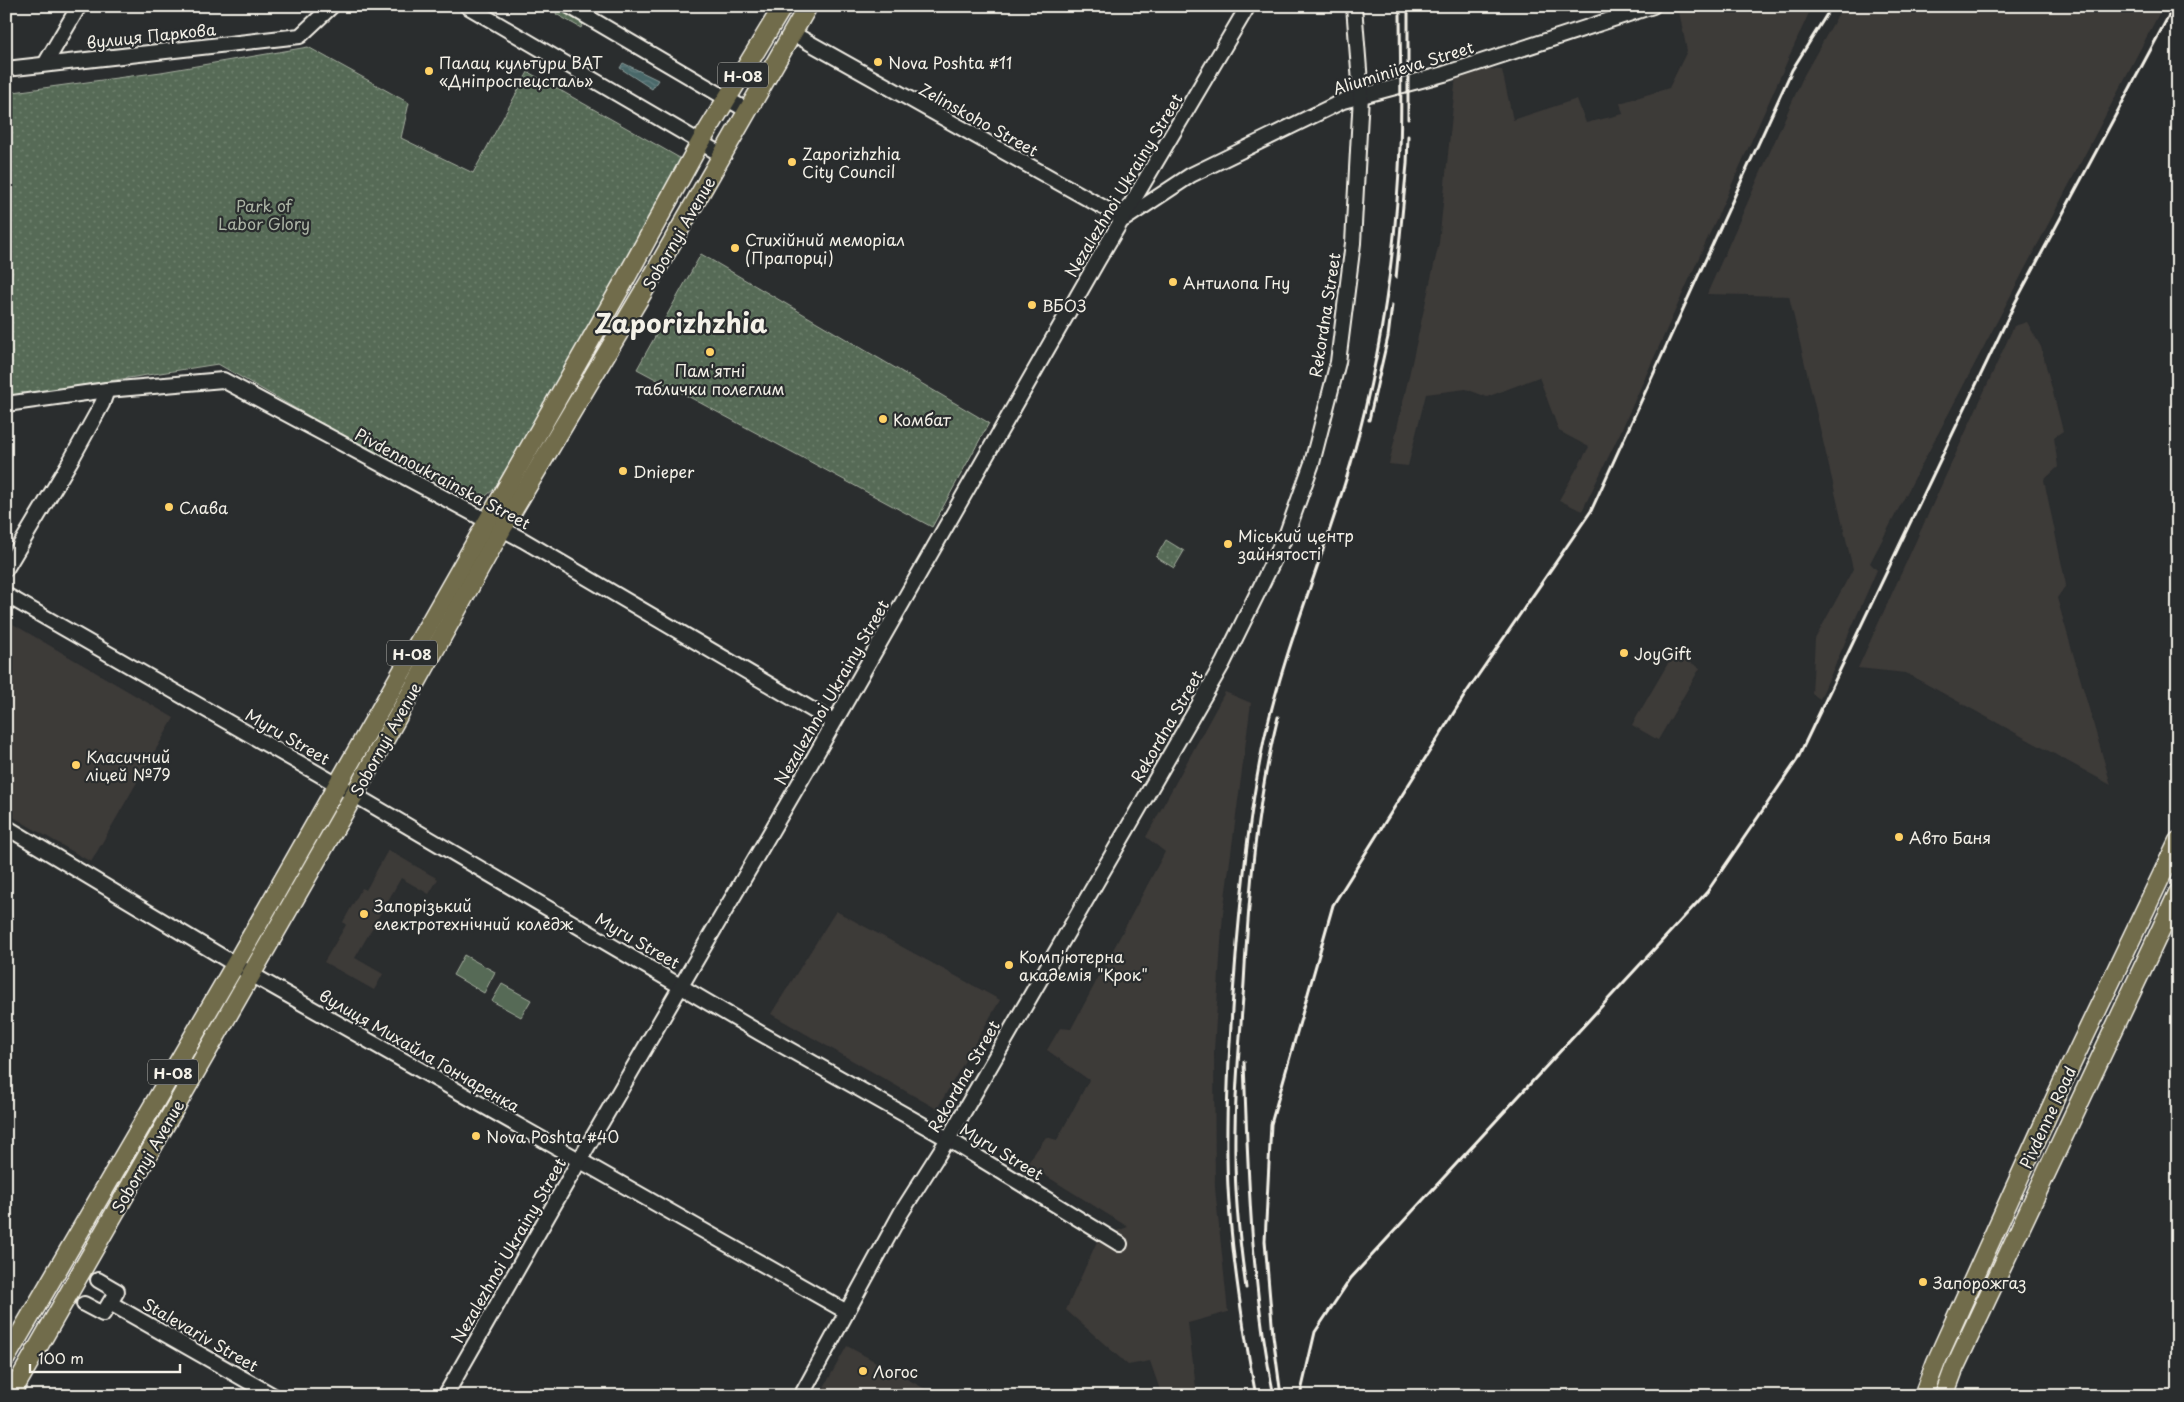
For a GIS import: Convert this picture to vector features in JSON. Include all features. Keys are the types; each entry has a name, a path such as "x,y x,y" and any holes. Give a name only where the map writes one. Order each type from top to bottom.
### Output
{"main road":[{"name":"Sobornyi Avenue","path":"10,1396 354,795 494,525 622,286 700,143 728,100 783,6"},
{"name":"Sobornyi Avenue","path":"6,1358 236,963 336,784 494,525 656,272 808,6"},
{"name":"Pivdenne Road","path":"1923,1396 1936,1362 2058,1092 2177,844"},
{"name":"Pivdenne Road","path":"1944,1396 1954,1369 2178,893"},
{"path":"2058,1092 2078,1103"}],"street":[{"path":"45,64 79,6"},
{"name":"вулиця Паркова","path":"6,70 300,36 332,6"},
{"path":"467,6 722,155"},
{"path":"569,6 748,111"},
{"name":"Nezalezhnoi Ukrainy Street","path":"445,1396 1098,260 1124,219 1248,6"},
{"name":"Rekordna Street","path":"801,1396 901,1213 948,1139 1223,663 1287,533 1312,463 1338,362 1353,243 1361,95 1354,6"},
{"name":"Aliuminiieva Street","path":"1124,219 1191,175 1343,101 1444,74 1653,6"},
{"name":"Zelinskoho Street","path":"792,33 1124,219"},
{"name":"Pivdennoukrainska Street","path":"6,404 107,390 224,380 494,525 833,722"},
{"path":"6,569 71,460 102,404 107,390"},
{"name":"Myru Street","path":"6,595 336,784 682,986 760,1034 948,1139 1120,1244"},
{"name":"вулиця Михайла Гончаренка","path":"6,828 236,963 251,974 579,1162 847,1312"},
{"path":"84,1304 104,1314 117,1291 98,1280"},
{"name":"Stalevariv Street","path":"110,1303 274,1396"}],"shaded area":[{"path":"1678,6 1812,6 1621,431 1582,511 1559,500 1589,447 1559,431 1539,377 1487,397 1466,389 1426,394 1408,466 1389,464 1439,243 1456,75 1476,68 1502,70 1513,120 1577,99 1586,123 1623,114 1620,103 1669,88 1687,51"},
{"path":"1843,6 2163,6 1870,563 1877,570 1820,699 1812,694 1815,639 1853,569 1789,296 1707,294 1804,75"},
{"path":"2027,322 2041,347 2063,431 2054,437 2058,467 2044,480 2066,585 2057,598 2111,785 1906,673 1858,668 2014,326"},
{"name":"Класичний ліцей №79","path":"6,620 174,718 91,862 6,813"},
{"path":"1674,653 1700,668 1658,740 1632,725"},
{"path":"1225,692 1251,703 1223,913 1214,1050 1215,1188 1228,1312 1188,1323 1197,1396 1162,1396 1150,1361 1128,1365 1066,1310 1099,1237 1128,1227 1027,1164 1046,1137 1057,1140 1089,1080 1047,1050 1060,1028 1071,1029 1165,852 1146,837"},
{"name":"Запорізький електротехнічний коледж","path":"388,850 438,879 429,894 401,878 355,958 383,974 374,990 324,962 346,925 343,922 362,888 366,890"},
{"path":"836,911 1000,1000 937,1109 771,1014"},
{"name":"Логос","path":"847,1346 938,1396 819,1396"}],"green space":[{"path":"559,7 584,21 581,28 556,14"},
{"name":"Park of Labor Glory","path":"308,47 409,103 401,138 473,173 528,72 685,161 618,283 494,489 479,502 454,488 363,447 218,364 6,397 6,93 161,72"},
{"path":"701,254 989,423 932,527 637,369"},
{"path":"1166,540 1184,551 1174,568 1156,557"},
{"path":"464,955 495,972 484,993 453,975"},
{"path":"502,984 531,1000 521,1017 492,1001"}],"water":[{"path":"623,63 658,80 652,89 620,68"}],"railway":[{"path":"1256,1396 1236,1277 1227,1157 1229,1050 1247,842 1264,740 1273,705 1351,463 1378,346 1385,307 1398,188 1401,113 1400,6"},
{"path":"1408,6 1408,119"},
{"path":"1281,1396 1273,1335 1265,1241 1271,1124 1333,905 1468,690 1591,511 1792,70 1832,6"},
{"path":"1300,1396 1315,1332 1351,1278 1707,892 1797,760 2015,303 2174,6"},
{"path":"1396,278 1408,136"},
{"path":"1369,420 1388,337 1392,305"},
{"path":"1246,1288 1236,1190 1236,1091 1248,916 1255,849 1264,783 1278,717"},
{"path":"1244,1062 1249,1188 1255,1271 1266,1354 1274,1396"}],"place":[{"name":"Nova Poshta #11","path":"878,62"},
{"name":"Палац культури ВАТ «Дніпроспецсталь»","path":"429,71"},
{"name":"Zaporizhzhia City Council","path":"792,162"},
{"name":"Стихійний меморіал (Прапорці)","path":"735,248"},
{"name":"Антилопа Гну","path":"1173,282"},
{"name":"ВБОЗ","path":"1032,305"},
{"name":"Пам'ятні таблички полеглим","path":"710,352"},
{"name":"Комбат","path":"883,419"},
{"name":"Dnieper","path":"623,471"},
{"name":"Слава","path":"169,507"},
{"name":"Міський центр зайнятості","path":"1228,544"},
{"name":"JoyGift","path":"1624,653"},
{"name":"Класичний ліцей №79","path":"76,765"},
{"name":"Авто Баня","path":"1899,837"},
{"name":"Запорізький електротехнічний коледж","path":"364,914"},
{"name":"Комп'ютерна академія \"Крок\"","path":"1009,965"},
{"name":"Nova Poshta #40","path":"476,1136"},
{"name":"Запорожгаз","path":"1923,1282"},
{"name":"Логос","path":"863,1371"}],"district":[{"name":"Zaporizhzhia","path":"681,322"}]}
